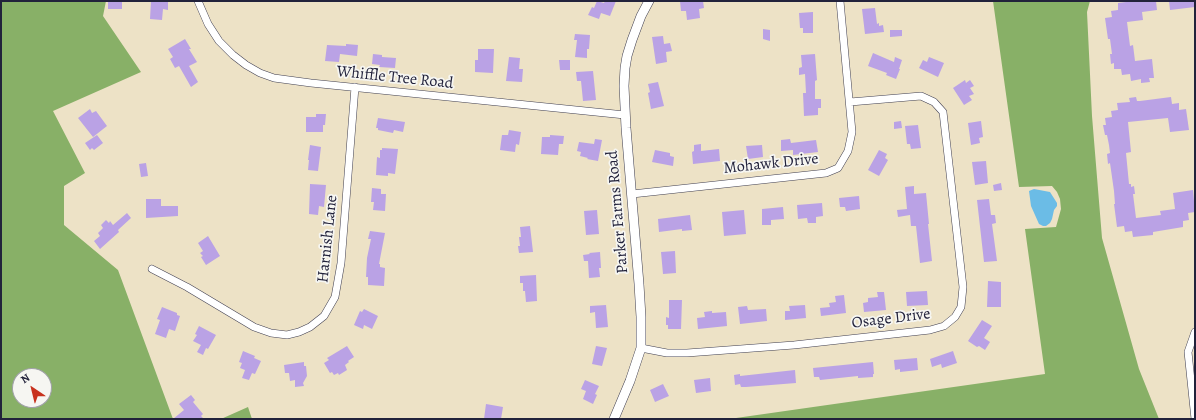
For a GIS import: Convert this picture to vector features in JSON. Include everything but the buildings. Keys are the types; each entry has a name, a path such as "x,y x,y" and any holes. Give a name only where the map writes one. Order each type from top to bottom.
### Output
{"street":[{"name":"Whiffle Tree Road","path":"198,1 208,24 219,41 246,65 260,73 274,78 355,88 625,115"},
{"name":"Parker Farms Road","path":"614,419 630,381 641,348 641,317 624,86 627,56 648,1"},
{"name":"Mohawk Drive","path":"632,194 826,173 838,168 848,151 852,132 840,1"},
{"name":"Harnish Lane","path":"152,269 187,287 254,327 271,333 287,335 299,332 310,327 324,316 335,297 341,263 355,88"},
{"name":"Osage Drive","path":"641,348 667,353 687,353 794,345 930,330 944,326 955,317 961,307 963,287 943,112 934,102 921,96 850,102"},
{"path":"1194,419 1188,352 1195,332"}],"green space":[{"path":"1,1 106,1 103,16 141,72 53,111 85,173 64,186 64,225 118,270 173,419 1,419"},
{"path":"993,1 1090,1 1087,12 1092,116 1102,238 1139,369 1159,419 729,419 1045,374 1025,229 1056,227 1061,209 1060,199 1052,186 1019,187"},
{"path":"248,407 252,419 221,419"}],"water":[{"path":"1034,189 1050,192 1057,203 1052,219 1046,226 1039,224 1031,206 1029,191"}]}
